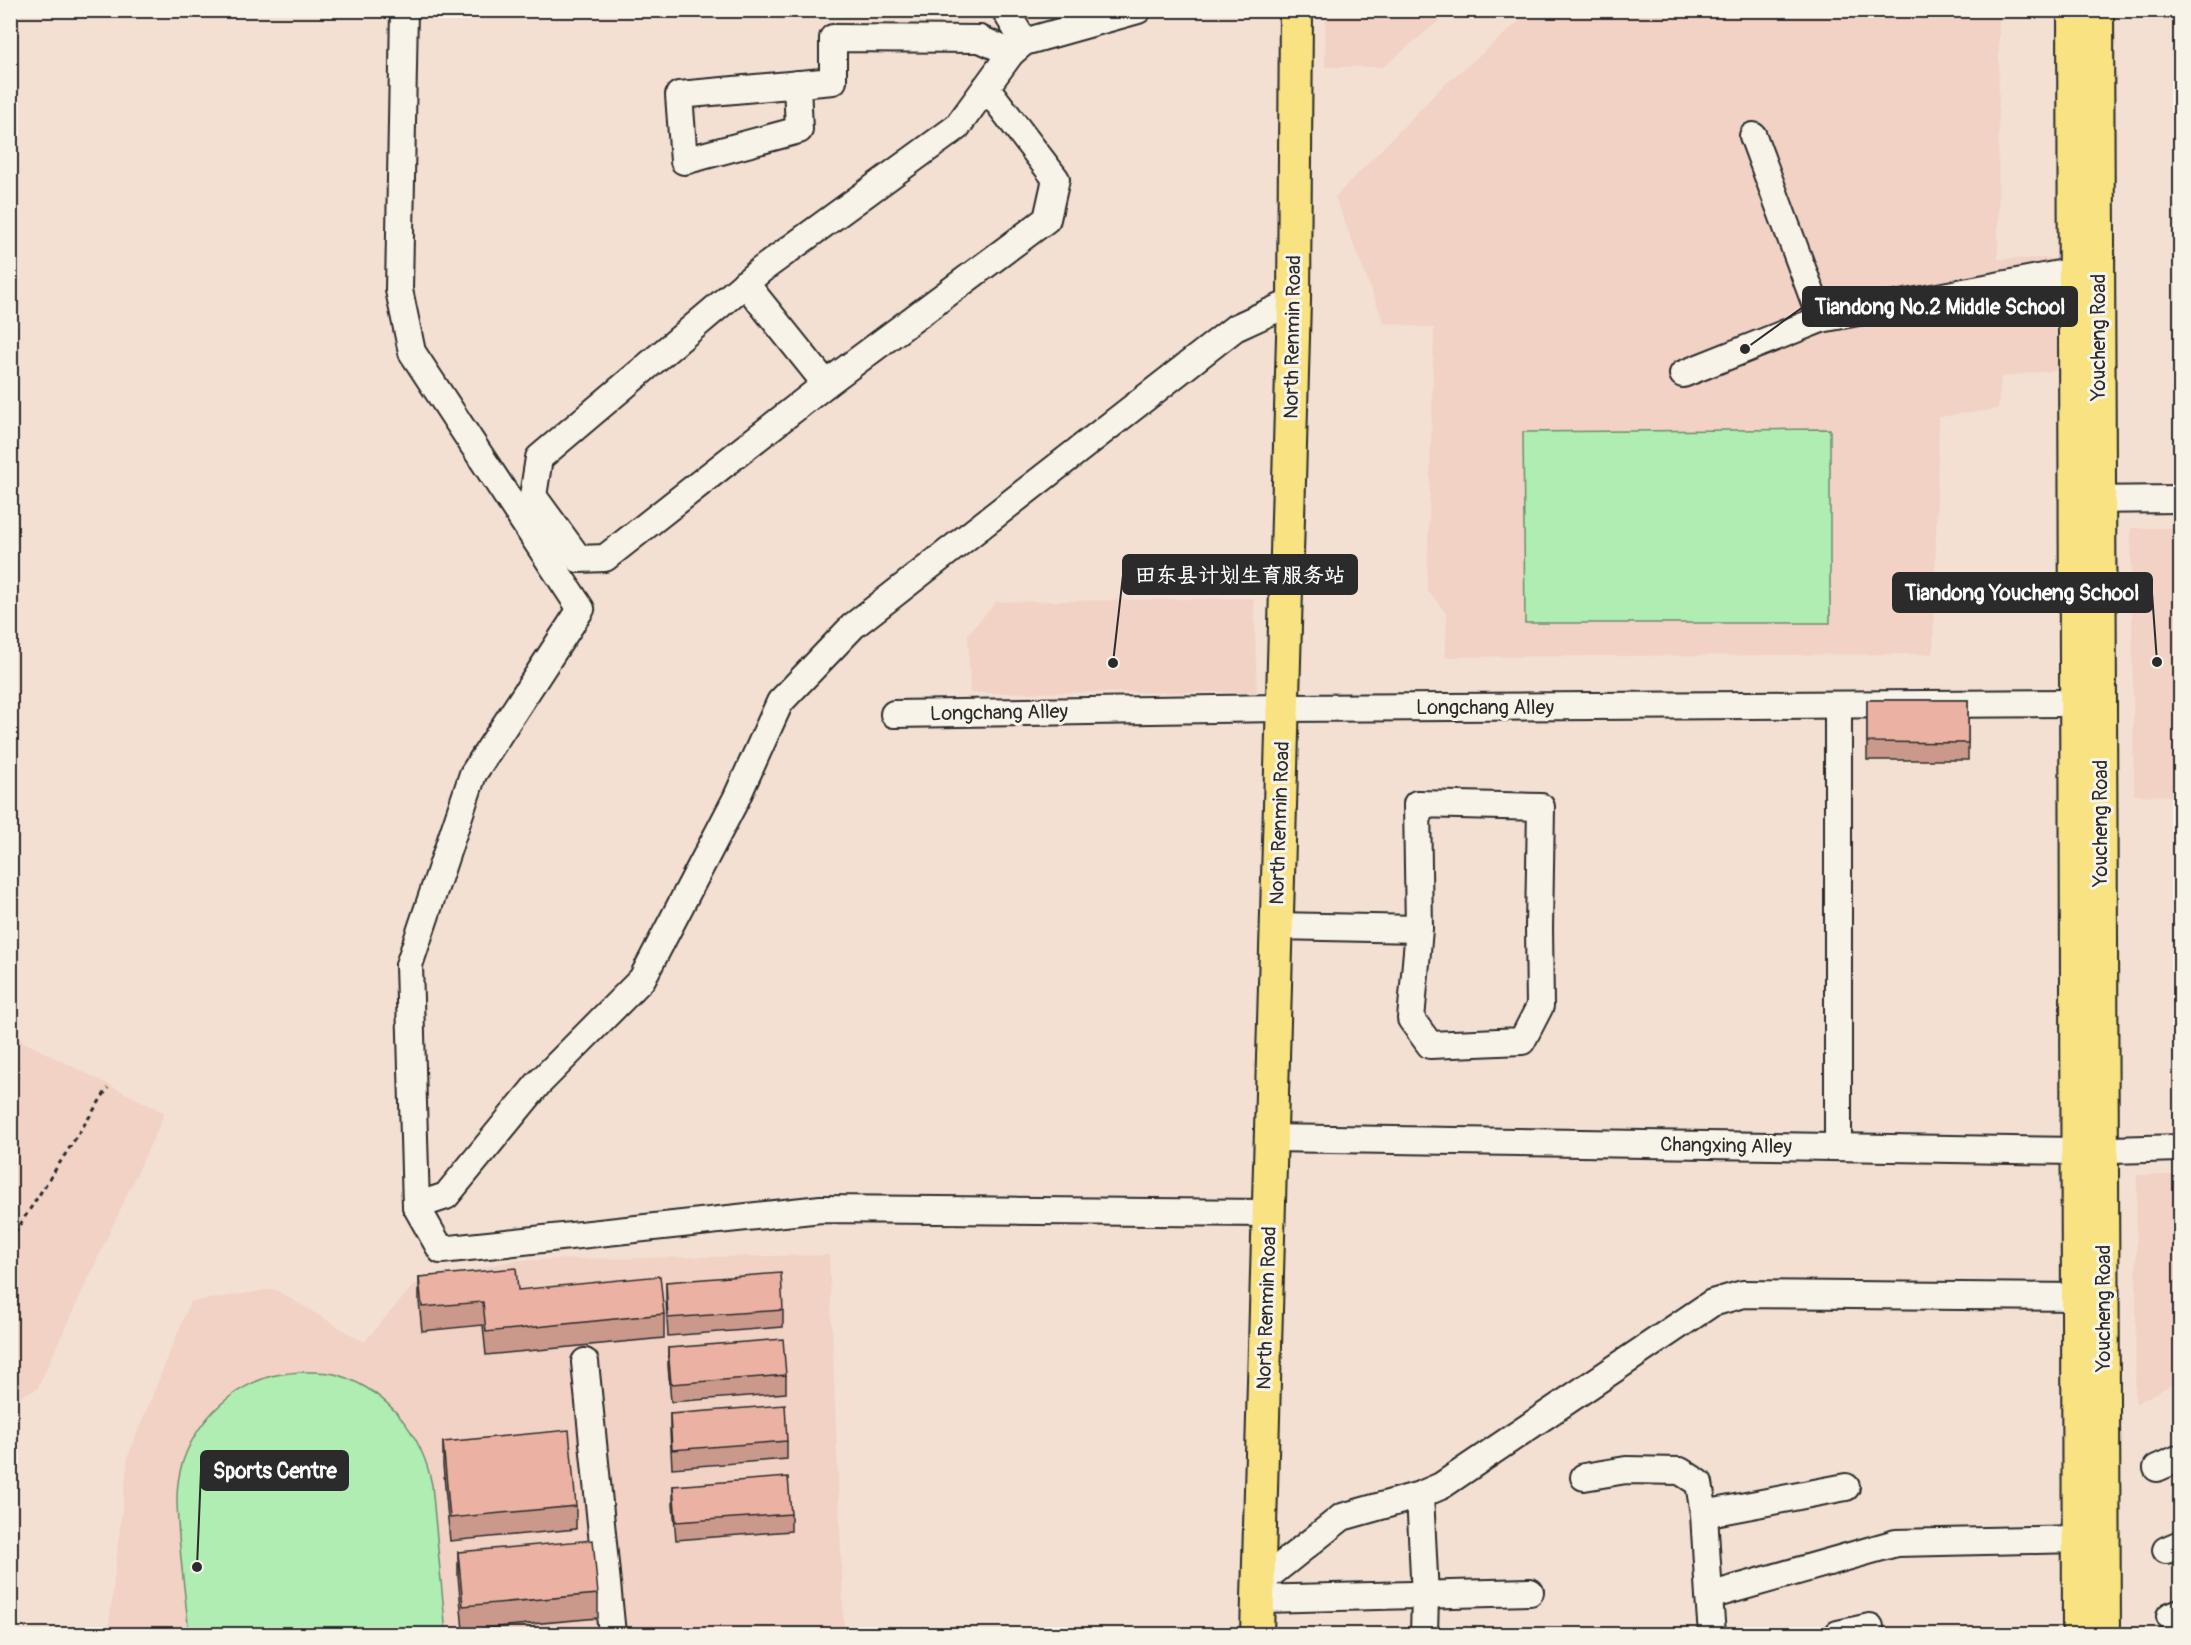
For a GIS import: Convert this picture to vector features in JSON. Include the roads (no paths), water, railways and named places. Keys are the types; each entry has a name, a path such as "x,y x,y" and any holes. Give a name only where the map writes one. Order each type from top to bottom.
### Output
{"main road":[{"name":"North Renmin Road","path":"1257,1635 1294,301 1296,10"},
{"name":"Youcheng Road","path":"2074,10 2075,271 2087,500 2076,703 2104,1635"},
{"name":"Youcheng Road","path":"2079,1635 2078,1297 2090,1150 2087,500 2097,10"}],"street":[{"path":"404,10 399,290 412,352 581,609 473,774 409,965 416,1206 441,1250 821,1209 1268,1213"},
{"path":"1005,10 1018,48"},
{"path":"797,84 800,130 684,161 679,95 797,84 833,81 833,38 980,39 1018,48 1138,10"},
{"path":"986,87 1056,179 1047,219 826,384 605,558 579,559 533,496 539,458 745,283 957,127 986,87 1018,48"},
{"path":"1753,136 1821,319"},
{"path":"1683,374 1821,319 2075,271"},
{"path":"745,283 826,384"},
{"path":"416,1206 446,1196 538,1084 642,979 736,799 780,702 853,626 1235,328 1294,301"},
{"path":"2087,500 2181,500"},
{"name":"Longchang Alley","path":"894,714 1282,708 2076,703"},
{"path":"1838,706 1838,1147"},
{"path":"1417,804 1541,807 1540,1006 1522,1041 1430,1045 1411,1019 1419,929 1417,804"},
{"path":"1276,926 1419,929"},
{"name":"Changxing Alley","path":"1270,1138 2090,1150 2181,1148"},
{"path":"1258,1592 1342,1517 1420,1496 1441,1486 1712,1303 1743,1294 2078,1297"},
{"path":"585,1362 612,1635"},
{"path":"2157,1468 2181,1458"},
{"path":"1584,1477 1626,1470 1680,1471 1699,1483 1704,1514 1713,1635"},
{"path":"1704,1514 1846,1486"},
{"path":"1420,1496 1425,1596 1424,1635"},
{"path":"1709,1596 1896,1543 2079,1539"},
{"path":"1258,1592 1425,1596 1530,1592"},
{"path":"1838,1635 1870,1627"}],"place":[{"name":"Tiandong No.2 Middle School","path":"1745,349"},
{"name":"Tiandong Youcheng School","path":"2157,662"},
{"name":"田东县计划生育服务站","path":"1113,663"},
{"name":"Sports Centre","path":"197,1567"}]}
